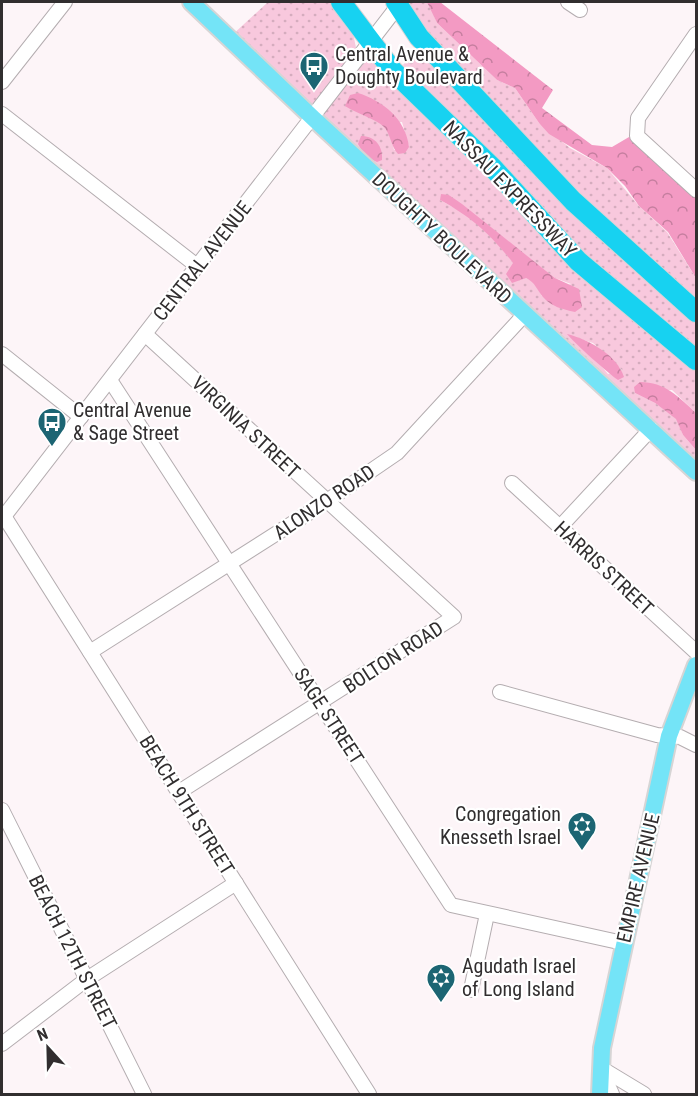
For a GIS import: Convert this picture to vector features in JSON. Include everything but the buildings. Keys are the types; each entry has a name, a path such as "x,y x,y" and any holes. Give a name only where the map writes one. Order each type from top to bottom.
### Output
{"highway":[{"name":"NASSAU EXPRESSWAY","path":"340,2 393,71 495,169 578,261 696,360"},
{"name":"NASSAU EXPRESSWAY","path":"398,3 419,37 573,201 696,312"}],"main road":[{"name":"DOUGHTY BOULEVARD","path":"191,2 696,472"},
{"name":"EMPIRE AVENUE","path":"600,1095 602,1048 669,736 696,665"}],"street":[{"path":"2,82 65,2"},
{"path":"568,2 580,10"},
{"name":"CENTRAL AVENUE","path":"3,518 313,118 398,3"},
{"path":"696,34 638,118 635,127 637,136 696,190"},
{"path":"2,114 197,266"},
{"name":"ALONZO ROAD","path":"90,652 327,501 397,453 525,314"},
{"name":"VIRGINIA STREET","path":"145,334 454,617"},
{"path":"2,354 81,417"},
{"name":"SAGE STREET","path":"110,380 451,905 623,943"},
{"path":"560,527 651,429"},
{"name":"HARRIS STREET","path":"512,483 696,652"},
{"name":"BEACH 9TH STREET","path":"3,518 179,792 369,1095"},
{"name":"BOLTON ROAD","path":"179,792 322,704 454,617"},
{"path":"500,692 680,737 696,745"},
{"name":"BEACH 12TH STREET","path":"2,810 144,1095"},
{"path":"2,1044 87,979 236,883"},
{"path":"471,990 487,914"},
{"path":"601,1068 612,1095"},
{"path":"601,1068 644,1095"}],"shaded area":[{"path":"268,2 330,2 353,33 357,53 313,115 230,37"},
{"path":"408,2 428,2 437,23 497,80 515,88 539,123 570,148 607,168 639,206 667,232 696,278 696,308 579,202 439,49 406,6"},
{"path":"424,42 696,317 696,351 616,287 542,216 403,65"},
{"path":"369,53 426,98 696,366 696,413 672,390 635,393 655,403 677,419 683,435 696,450 696,468 314,117","holes":["402,122 409,147 394,150 391,137 382,124","449,195 555,278 571,284 542,296 534,282 526,278 486,230 467,215 440,200","568,335 593,343 622,370 608,374"]}],"green space":[{"path":"427,2 440,2 553,90 542,108 592,145 612,147 629,137 635,139 696,195 696,278 668,232 639,206 625,186 607,168 549,134 515,88 497,80 437,23"},
{"path":"358,93 392,112 407,137 409,147 405,153 398,154 386,129 380,123 345,106 350,95"},
{"path":"361,136 366,136 377,143 381,150 382,160 377,162 365,156 358,144"},
{"path":"441,194 449,195 462,204 555,278 579,289 582,307 575,312 554,305 546,300 534,284 526,278 512,283 506,274 513,263 480,227 440,200"},
{"path":"567,334 601,349 615,362 624,377 618,380 614,377"},
{"path":"640,382 664,388 696,413 696,450 683,435 676,419 655,403 635,393 634,387"}],"place":[{"name":"Central Avenue & Doughty Boulevard","path":"314,92"},
{"name":"Central Avenue & Sage Street","path":"52,448"},
{"name":"Congregation Knesseth Israel","path":"582,852"},
{"name":"Agudath Israel of Long Island","path":"441,1004"}]}
